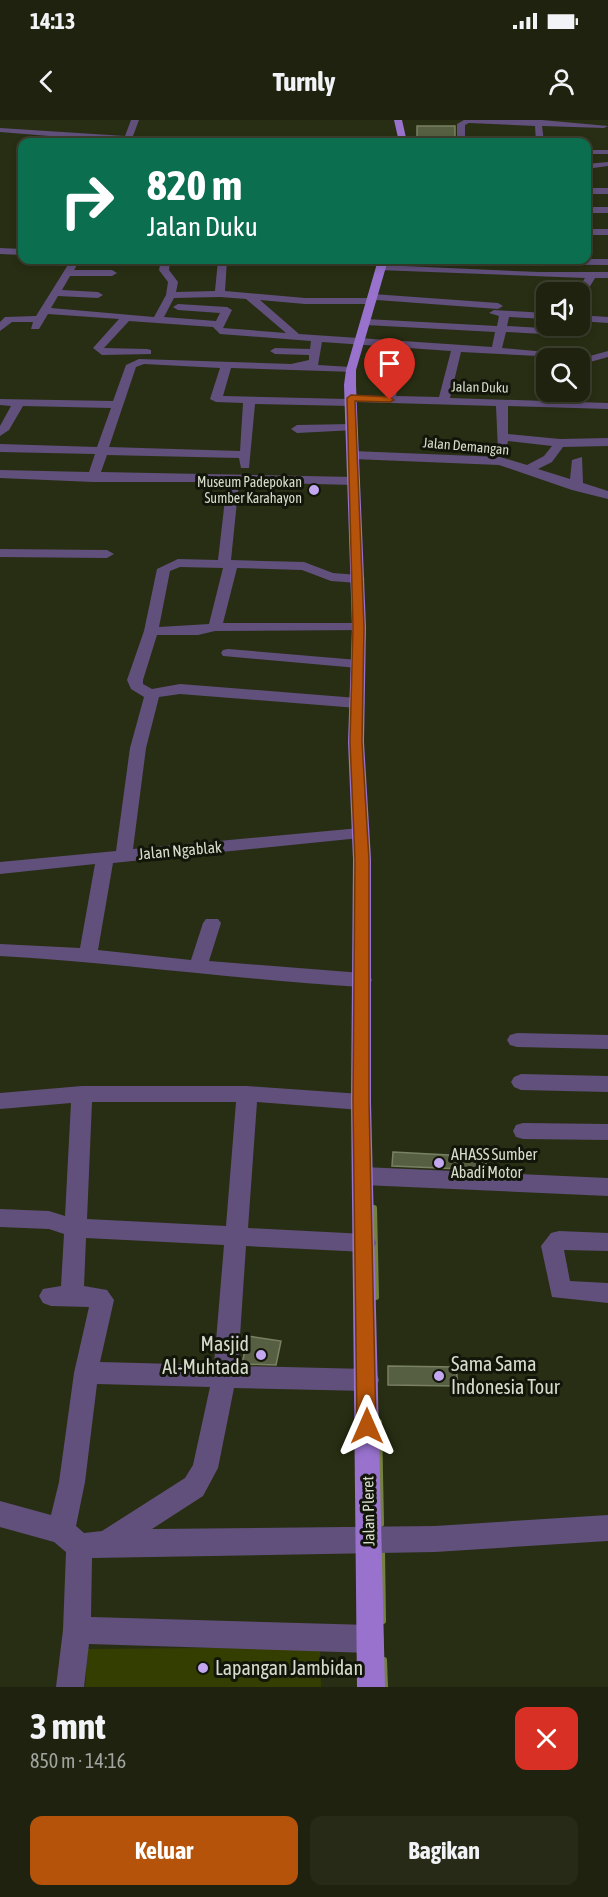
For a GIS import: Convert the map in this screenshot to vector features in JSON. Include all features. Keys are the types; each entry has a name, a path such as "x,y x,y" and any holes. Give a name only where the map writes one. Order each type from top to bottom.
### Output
{"main road":[{"path":"398,120 402,138"},
{"name":"Jalan Pleret","path":"371,1687 370,1639 361,1541 356,1379 356,1242 363,1176 351,1102 360,833 357,703 359,627 351,428 351,370 382,264"}],"street":[{"path":"129,138 135,120"},
{"path":"472,134 461,138 461,124 464,122 539,122 604,127"},
{"path":"539,122 541,138"},
{"path":"575,123 582,138"},
{"path":"0,130 93,138"},
{"path":"529,136 537,138"},
{"path":"546,138 551,137"},
{"path":"591,152 608,152"},
{"path":"591,167 608,164"},
{"path":"591,190 608,191"},
{"path":"591,210 608,210"},
{"path":"591,232 608,232"},
{"path":"0,251 18,252"},
{"path":"591,262 608,262"},
{"path":"40,319 73,264"},
{"path":"158,319 171,295 173,282 164,270 165,264"},
{"path":"220,294 223,264"},
{"path":"382,264 470,288 484,305 485,311 502,310 536,315"},
{"path":"407,269 412,264"},
{"path":"64,278 117,269 103,289"},
{"path":"588,282 592,275"},
{"path":"171,295 220,294 305,301 372,299 470,288 507,279 608,275"},
{"path":"64,278 103,289"},
{"path":"55,293 103,289"},
{"path":"236,296 261,304 295,335"},
{"path":"181,310 227,310 216,328 220,331 317,336 363,330 536,330"},
{"path":"496,351 502,310"},
{"path":"0,328 9,319 119,315 126,318 219,324"},
{"path":"126,318 98,350 147,353 226,367 255,388"},
{"path":"590,319 608,320"},
{"path":"363,330 457,348 536,354"},
{"path":"226,367 216,399 255,388 291,369 294,365 314,363 317,336"},
{"path":"444,401 457,348"},
{"path":"275,351 315,352"},
{"path":"93,478 128,366 147,353"},
{"path":"590,359 608,354"},
{"path":"390,400 396,366"},
{"path":"291,369 351,370"},
{"path":"215,627 227,564 238,480 246,455 255,388"},
{"name":"Jalan Duku","path":"255,388 351,401 502,402 608,406"},
{"path":"0,402 116,405"},
{"path":"0,432 5,428 19,402"},
{"path":"500,461 503,437 502,402"},
{"path":"297,429 351,428"},
{"path":"503,437 560,443 608,442"},
{"path":"529,469 548,459 560,443"},
{"path":"0,448 246,455"},
{"name":"Jalan Demangan","path":"353,454 500,461 529,469 576,487 608,495"},
{"path":"576,487 578,460"},
{"path":"0,474 93,478 354,481"},
{"path":"0,553 107,554"},
{"path":"152,695 136,686 135,680 151,631 164,569 167,566 178,563 304,566 331,577 358,579"},
{"path":"151,631 198,631 215,627 359,627"},
{"path":"228,653 358,664"},
{"path":"124,855 138,748 152,695 159,691 180,689 357,703"},
{"name":"Jalan Ngablak","path":"0,868 360,833"},
{"path":"88,955 105,858"},
{"path":"198,966 212,923"},
{"path":"0,950 88,955 354,980"},
{"path":"517,1040 608,1042"},
{"path":"521,1082 608,1084"},
{"path":"0,1101 82,1094 247,1094 351,1102"},
{"path":"70,1687 76,1630 71,1539 65,1507 73,1478 86,1373 102,1298 61,1296 75,1228 82,1094"},
{"path":"107,1544 194,1487 205,1468 225,1375 238,1235 247,1094"},
{"path":"523,1131 608,1132"},
{"path":"363,1176 608,1187"},
{"path":"0,1218 49,1220 75,1228 356,1242"},
{"path":"608,1242 559,1240 552,1246 560,1290 608,1293"},
{"path":"86,1373 356,1379"},
{"path":"0,1514 71,1539 107,1544 361,1541 608,1527"},
{"path":"76,1630 370,1639"}],"green space":[{"name":"Lapangan Jambidan","path":"320,1647 321,1687 85,1687 88,1649"}],"building":[{"path":"417,126 455,126 455,138 417,138"},
{"name":"AHASS Sumber Abadi Motor","path":"393,1152 486,1157 486,1170 392,1166"},
{"name":"Masjid Al-Muhtada","path":"248,1336 281,1341 276,1365 242,1364"},
{"path":"388,1366 456,1367 458,1386 388,1385"}],"waterway":[{"path":"374,1208 376,1297"},
{"path":"379,1422 381,1524"},
{"path":"382,1551 383,1621"},
{"path":"384,1660 385,1687"}],"place":[{"name":"Museum Padepokan Sumber Karahayon","path":"314,490"},
{"name":"AHASS Sumber Abadi Motor","path":"439,1163"},
{"name":"Masjid Al-Muhtada","path":"261,1355"},
{"name":"Sama Sama Indonesia Tour","path":"439,1376"},
{"name":"Lapangan Jambidan","path":"203,1668"}],"route":[{"path":"367,1426 361,1102 362,860 356,742 359,627 351,398 390,400"}]}
